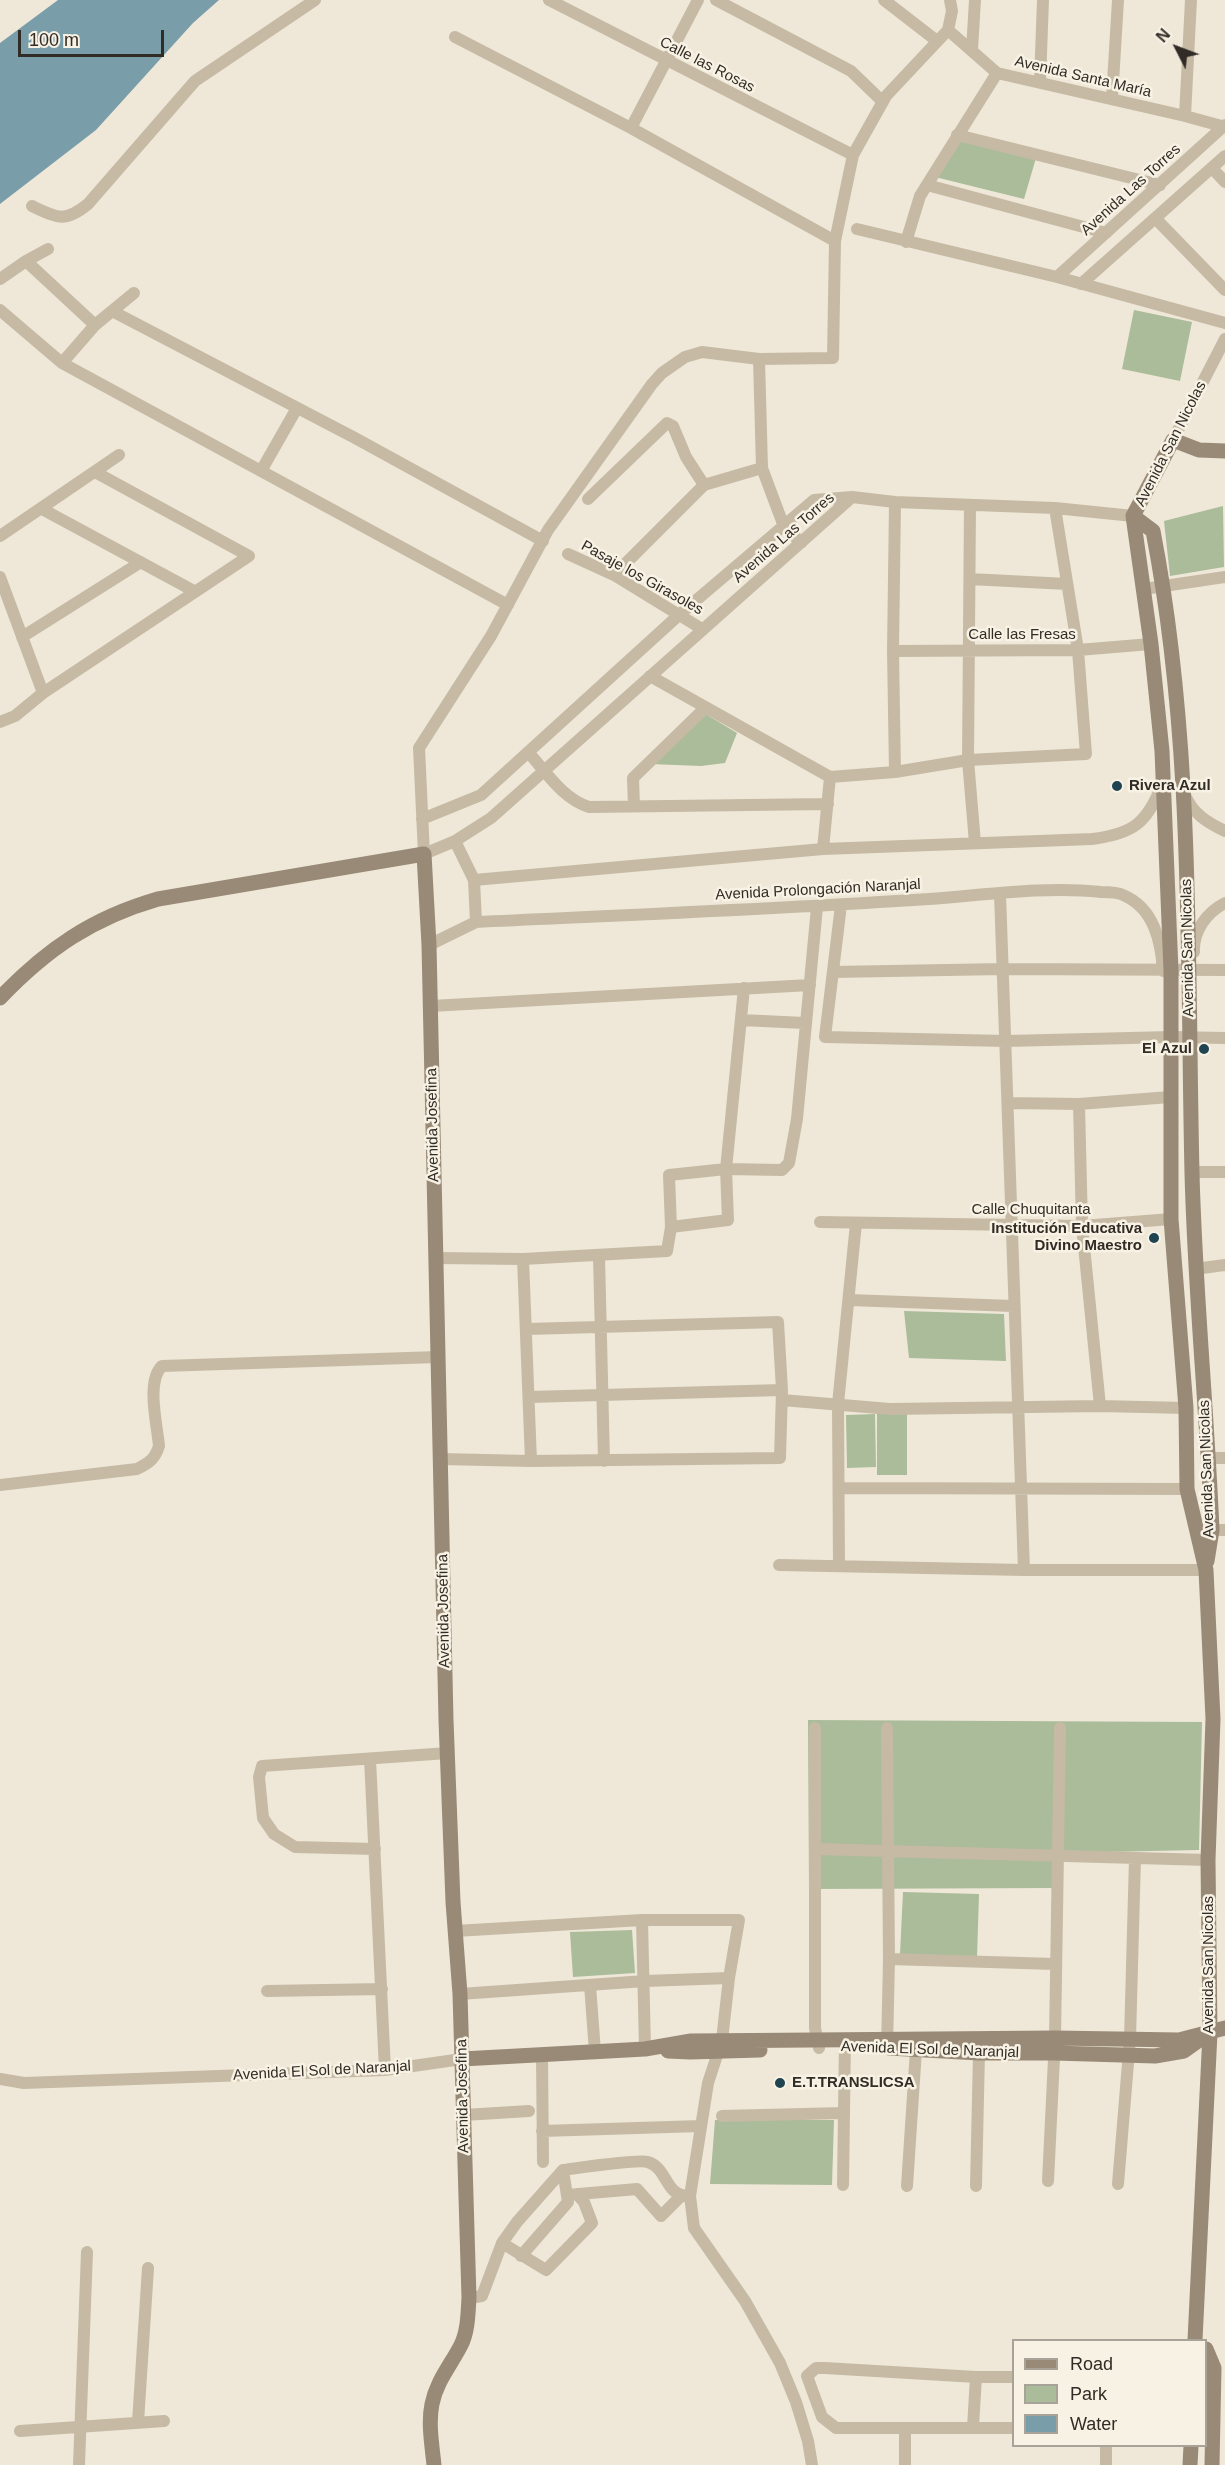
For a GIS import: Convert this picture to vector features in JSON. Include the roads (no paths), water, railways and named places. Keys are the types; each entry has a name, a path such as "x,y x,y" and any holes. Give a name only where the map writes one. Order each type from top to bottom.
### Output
{"street":[{"path":"32,206 55,217 63,218 78,212 88,204 195,81 315,0"},
{"name":"Calle las Rosas","path":"549,0 666,62 853,155"},
{"path":"631,128 698,0"},
{"path":"716,0 851,71 883,102"},
{"path":"884,0 937,41"},
{"path":"0,310 63,363 508,605 543,541 662,373 685,357 702,352 759,359 833,358 835,241 853,155 883,102 950,26 950,0"},
{"path":"972,50 975,0"},
{"path":"1040,82 1043,0"},
{"path":"1112,99 1118,0"},
{"path":"1185,116 1191,0"},
{"name":"Avenida Santa María","path":"950,26 998,73 1224,126"},
{"path":"455,37 631,128 835,241"},
{"path":"906,242 920,196 998,73"},
{"name":"Avenida Las Torres","path":"1058,277 1224,126"},
{"path":"957,135 1160,185"},
{"path":"1081,284 1225,156"},
{"path":"1212,168 1225,182"},
{"path":"927,184 1106,233"},
{"path":"1155,218 1225,290"},
{"path":"856,229 1058,277 1225,323"},
{"path":"0,279 48,249"},
{"path":"26,261 94,325"},
{"path":"63,363 94,325 134,293"},
{"path":"112,311 543,541"},
{"name":"Avenida San Nicolas","path":"1195,2339 1210,2032 1208,1860 1213,1719 1206,1570 1187,1489 1186,1408 1170,1219 1171,1037 1167,971 1164,779 1151,644 1133,516 1225,339"},
{"path":"759,359 762,468 783,524 801,543"},
{"path":"261,471 297,408"},
{"path":"588,499 668,423 673,426 686,457 705,486"},
{"path":"1170,445 1198,450 1225,451"},
{"path":"1170,445 1212,460 1225,459"},
{"path":"0,536 119,454"},
{"path":"614,575 705,486 762,468"},
{"path":"0,722 15,716 43,693 249,556 95,472"},
{"path":"852,498 895,502 1055,508 1133,516"},
{"name":"Avenida Las Torres","path":"422,819 480,795 680,614 783,524 814,500 852,498"},
{"name":"Avenida Las Torres","path":"424,854 455,841 491,818 852,498"},
{"path":"895,502 893,651 895,772"},
{"path":"970,505 968,760 975,843"},
{"path":"650,676 830,777 895,772 968,760 1086,754 1078,650 1055,508"},
{"path":"42,509 194,591"},
{"name":"Avenida San Nicolas","path":"1133,516 1153,531 1163,586 1180,720 1192,971 1192,1172 1195,1269 1209,1458 1219,1530 1206,1570"},
{"name":"Pasaje los Girasoles","path":"568,554 614,575 702,629"},
{"path":"22,638 141,562"},
{"path":"0,577 43,693"},
{"path":"1144,589 1225,577"},
{"path":"970,579 1067,584"},
{"name":"Avenida Josefina","path":"434,2465 432,2402 444,2371 461,2344 466,2329 469,2298 465,2225 460,1994 455,1931 448,1753 431,1006 419,748 491,636 508,605"},
{"name":"Calle las Fresas","path":"893,651 1078,650 1151,644"},
{"path":"634,807 633,778 705,708"},
{"path":"528,752 576,803 589,807 828,804"},
{"path":"823,849 830,777"},
{"path":"474,880 823,849 1092,839 1118,836 1140,822 1154,804 1164,779"},
{"path":"1182,786 1190,806 1206,822 1225,831"},
{"path":"455,841 474,880 476,922"},
{"path":"0,998 51,950 80,931 133,906 181,895 424,854"},
{"name":"Avenida Prolongación Naranjal","path":"429,945 476,922 817,907 1087,890 1122,894 1137,904 1149,917 1157,932 1167,971"},
{"path":"1000,894 1024,1570"},
{"path":"1192,971 1194,943 1200,926 1215,908 1225,903"},
{"path":"841,904 825,1037 1006,1041 1225,1038"},
{"path":"436,1258 522,1259 664,1252 669,1248 671,1227 669,1175 726,1169 782,1170 789,1163 797,1119 817,907"},
{"path":"833,972 1003,969 1225,970"},
{"path":"431,1006 810,985"},
{"path":"671,1227 728,1220 726,1169 744,988"},
{"path":"741,1020 806,1023"},
{"path":"1008,1103 1079,1104 1170,1097"},
{"path":"1079,1104 1082,1227 1100,1406"},
{"path":"1192,1172 1225,1172"},
{"name":"Calle Chuquitanta","path":"820,1222 1082,1227 1170,1219"},
{"path":"839,1566 837,1404 856,1223"},
{"path":"599,1256 604,1461"},
{"path":"522,1259 527,1329 531,1461"},
{"path":"1195,1269 1225,1265"},
{"path":"849,1300 1013,1306"},
{"path":"440,1459 604,1461 780,1458 782,1395 778,1322 527,1329"},
{"path":"0,1485 137,1469 150,1463 159,1446 153,1383 156,1372 162,1366 438,1357"},
{"path":"529,1396 782,1395 837,1404 890,1409 1100,1406 1186,1408"},
{"path":"1209,1458 1225,1458"},
{"path":"839,1488 1187,1489"},
{"path":"779,1565 1024,1570 1206,1570"},
{"path":"815,1728 815,2028 818,2044"},
{"path":"887,1728 890,1959 888,2044"},
{"path":"1048,2181 1054,2045 1060,1728"},
{"path":"375,1850 295,1847 285,1841 268,1827 263,1818 259,1776 262,1766 448,1753"},
{"path":"370,1759 385,2070"},
{"path":"815,1849 1208,1860"},
{"path":"1118,2184 1129,2047 1135,1858"},
{"path":"642,1920 645,2049"},
{"path":"455,1931 642,1920 739,1920 721,2046 708,2083 686,2196 694,2228 746,2301 780,2363 796,2402 808,2441 812,2465"},
{"path":"890,1959 1055,1964"},
{"path":"460,1994 645,1981 729,1978"},
{"path":"590,1985 595,2052"},
{"path":"267,1991 382,1989"},
{"name":"Avenida El Sol de Naranjal","path":"0,2079 24,2083 385,2070 462,2059 645,2049 691,2041 721,2046 888,2044 1129,2047 1179,2040 1225,2028"},
{"path":"843,2185 844,2044"},
{"name":"Avenida El Sol de Naranjal","path":"888,2044 916,2050 979,2053 1054,2045"},
{"path":"907,2186 916,2050"},
{"path":"975,2186 979,2053"},
{"path":"542,2056 543,2162"},
{"path":"464,2115 529,2111"},
{"path":"722,2116 843,2113"},
{"path":"542,2131 701,2126"},
{"path":"469,2298 478,2298 484,2292 501,2243 563,2170 644,2161 657,2168 675,2193 686,2196"},
{"path":"501,2243 546,2270 592,2223 584,2202 572,2194 563,2170"},
{"path":"572,2194 637,2189 661,2216 686,2196"},
{"path":"520,2256 568,2202 572,2194"},
{"path":"79,2465 87,2252"},
{"path":"138,2422 148,2268"},
{"name":"Avenida San Nicolas","path":"1196,2324 1202,2339"},
{"path":"1207,2351 1214,2368 1217,2458"},
{"path":"1012,2377 825,2368 816,2368 807,2376 822,2417 836,2428 1012,2428"},
{"path":"973,2427 976,2377"},
{"path":"20,2431 164,2421"},
{"path":"905,2428 905,2465"},
{"path":"1106,2447 1106,2465"},
{"path":"1190,2465 1191,2447"}],"water":[{"path":"58,0 219,0 193,23 96,130 0,204 0,43"}],"place":[{"name":"Rivera Azul","path":"1117,786"},
{"name":"El Azul","path":"1204,1049"},
{"name":"Institución Educativa Divino Maestro","path":"1154,1238"},
{"name":"E.T.TRANSLICSA","path":"780,2083"}]}
